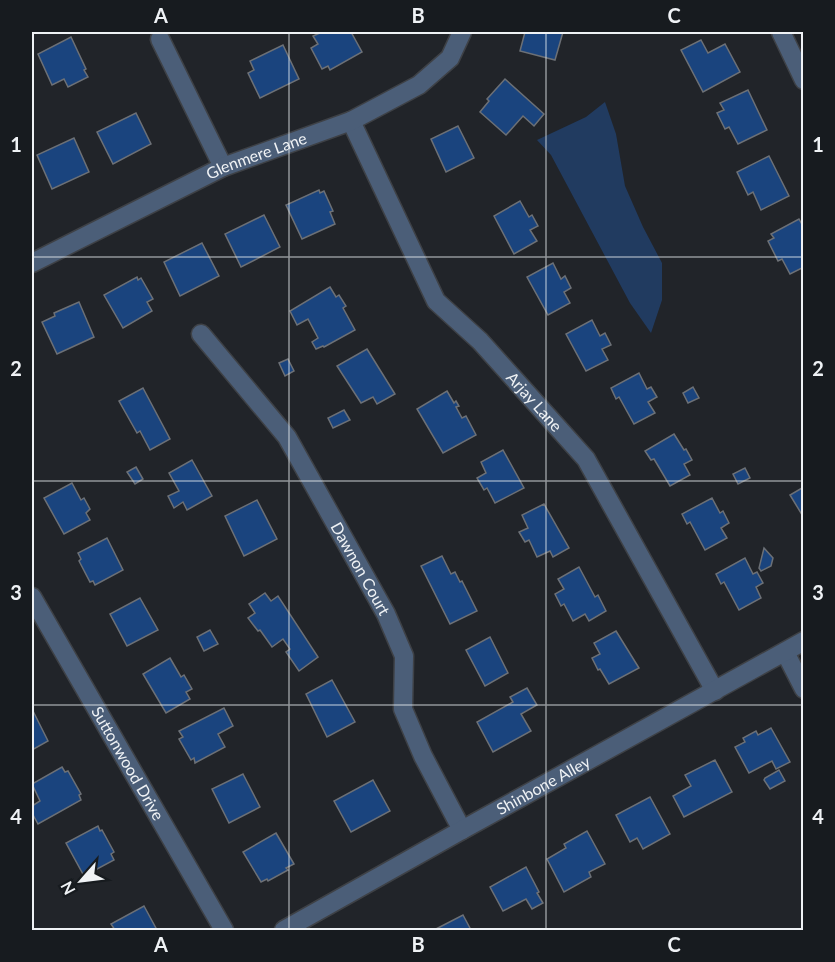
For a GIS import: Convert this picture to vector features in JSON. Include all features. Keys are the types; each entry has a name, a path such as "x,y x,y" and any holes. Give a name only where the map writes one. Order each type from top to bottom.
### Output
{"street":[{"name":"Glenmere Lane","path":"32,263 223,167 351,121 419,86 450,58 462,32"},
{"path":"781,32 804,80"},
{"path":"160,39 223,167"},
{"name":"Arjay Lane","path":"351,121 436,301 480,342 586,459 715,691"},
{"name":"Dawnon Court","path":"201,334 287,437 386,614 404,656 403,709 423,756 462,830"},
{"name":"Suttonwood Drive","path":"32,597 224,930"},
{"name":"Shinbone Alley","path":"284,930 804,641"},
{"path":"785,652 804,689"}],"shaded area":[{"path":"605,102 616,134 625,186 662,263 662,300 651,333 630,303 551,155 537,140 586,117"}],"building":[{"path":"322,32 351,32 362,52 330,70 328,66 322,69 311,48 318,44 313,36"},
{"path":"525,32 563,32 555,60 520,51"},
{"path":"71,37 88,77 68,87 64,79 52,85 38,54"},
{"path":"701,40 708,53 725,44 740,72 703,92 681,50"},
{"path":"283,45 299,79 260,98 248,73 254,70 250,61"},
{"path":"505,79 544,114 534,126 523,116 506,135 480,112 489,101 487,99"},
{"path":"748,90 767,130 738,144 729,127 725,129 717,113 724,110 720,103"},
{"path":"136,113 151,144 113,164 97,132"},
{"path":"458,126 474,158 446,172 431,139"},
{"path":"74,138 89,172 52,189 37,155"},
{"path":"769,156 789,196 761,210 753,192 748,195 737,172"},
{"path":"319,190 320,193 324,191 333,211 330,212 335,224 302,239 286,205"},
{"path":"520,201 529,217 532,215 538,226 530,230 537,241 514,254 494,216"},
{"path":"264,215 280,247 241,267 225,234"},
{"path":"799,219 804,228 804,267 790,274 782,259 778,261 768,241 774,238 771,234"},
{"path":"202,243 219,276 180,296 164,262"},
{"path":"553,263 561,279 565,276 571,288 564,292 570,303 548,315 527,277"},
{"path":"137,277 138,280 141,278 153,299 147,302 152,311 123,328 104,295"},
{"path":"330,287 336,297 339,295 346,306 343,308 355,330 316,349 312,342 318,338 308,319 297,325 290,311"},
{"path":"79,302 94,337 57,354 42,322 55,316 54,313"},
{"path":"592,320 600,336 605,333 611,345 602,349 608,360 586,371 566,334"},
{"path":"367,349 395,394 377,404 373,397 361,403 337,366"},
{"path":"288,359 294,371 285,376 279,363"},
{"path":"639,373 647,389 651,387 657,397 648,402 655,413 634,424 619,397 616,399 611,388"},
{"path":"693,387 699,398 688,403 683,393"},
{"path":"143,388 170,439 150,450 140,431 137,433 119,401"},
{"path":"447,391 454,403 456,401 459,406 456,407 462,418 466,416 476,435 443,453 417,409"},
{"path":"344,410 350,420 333,428 328,418"},
{"path":"674,434 692,460 684,464 690,475 670,486 654,459 651,460 645,451"},
{"path":"503,450 524,488 495,503 487,488 484,490 477,478 486,473 481,462"},
{"path":"192,460 212,496 187,510 183,502 174,508 168,496 179,491 169,473"},
{"path":"136,467 143,479 135,484 127,472"},
{"path":"745,468 750,478 738,484 733,474"},
{"path":"72,483 81,500 84,498 90,509 86,513 90,520 64,534 44,498"},
{"path":"802,488 804,490 804,518 790,495"},
{"path":"712,498 720,513 723,511 729,523 721,528 727,538 705,550 690,522 687,524 682,514"},
{"path":"257,500 277,539 244,556 225,516"},
{"path":"544,504 569,548 553,557 550,551 537,557 529,540 525,542 519,532 528,528 522,515"},
{"path":"107,538 123,570 95,585 93,581 90,582 79,561 81,559 78,553"},
{"path":"764,548 773,558 771,566 761,571 759,568"},
{"path":"442,556 451,574 455,572 460,582 462,581 477,611 450,624 421,566"},
{"path":"745,558 753,574 757,572 763,583 756,587 761,598 739,610 724,582 721,584 716,574"},
{"path":"579,567 595,597 598,595 606,611 589,621 585,614 573,621 564,604 561,606 555,594 564,589 558,579"},
{"path":"265,593 271,601 278,596 318,657 299,671 286,652 290,649 283,639 272,647 248,618 255,613 249,604"},
{"path":"140,598 158,630 127,646 110,614"},
{"path":"210,630 218,644 204,651 197,637"},
{"path":"616,631 639,668 609,684 592,658 600,654 594,643"},
{"path":"490,637 508,673 485,686 466,650"},
{"path":"170,658 181,677 184,675 192,689 186,692 190,699 166,713 143,674"},
{"path":"332,680 355,722 327,737 306,694"},
{"path":"527,688 537,705 521,714 531,731 493,752 477,722 513,702 510,697"},
{"path":"224,708 233,726 218,734 225,747 195,763 194,758 191,760 179,739 183,737 179,731"},
{"path":"32,709 48,741 32,750"},
{"path":"771,728 790,762 776,769 772,761 749,773 735,747 745,742 743,738 756,731 758,735"},
{"path":"715,760 732,792 684,817 673,796 691,786 685,775"},
{"path":"62,767 65,772 68,771 81,794 79,795 81,800 38,824 32,813 32,806 40,801 32,784"},
{"path":"779,770 785,781 770,789 764,780"},
{"path":"243,774 260,807 229,823 212,789"},
{"path":"373,780 390,811 351,832 334,801"},
{"path":"650,797 670,834 643,849 637,838 630,842 616,815"},
{"path":"98,826 114,852 111,854 114,860 84,876 66,843"},
{"path":"587,831 605,864 589,872 591,877 564,892 547,859 566,848 564,844"},
{"path":"276,833 294,864 268,881 267,879 261,882 243,852"},
{"path":"526,867 543,903 532,909 526,899 503,911 490,887"},
{"path":"144,906 157,930 115,930 111,924"},
{"path":"463,915 471,930 434,930"}]}
